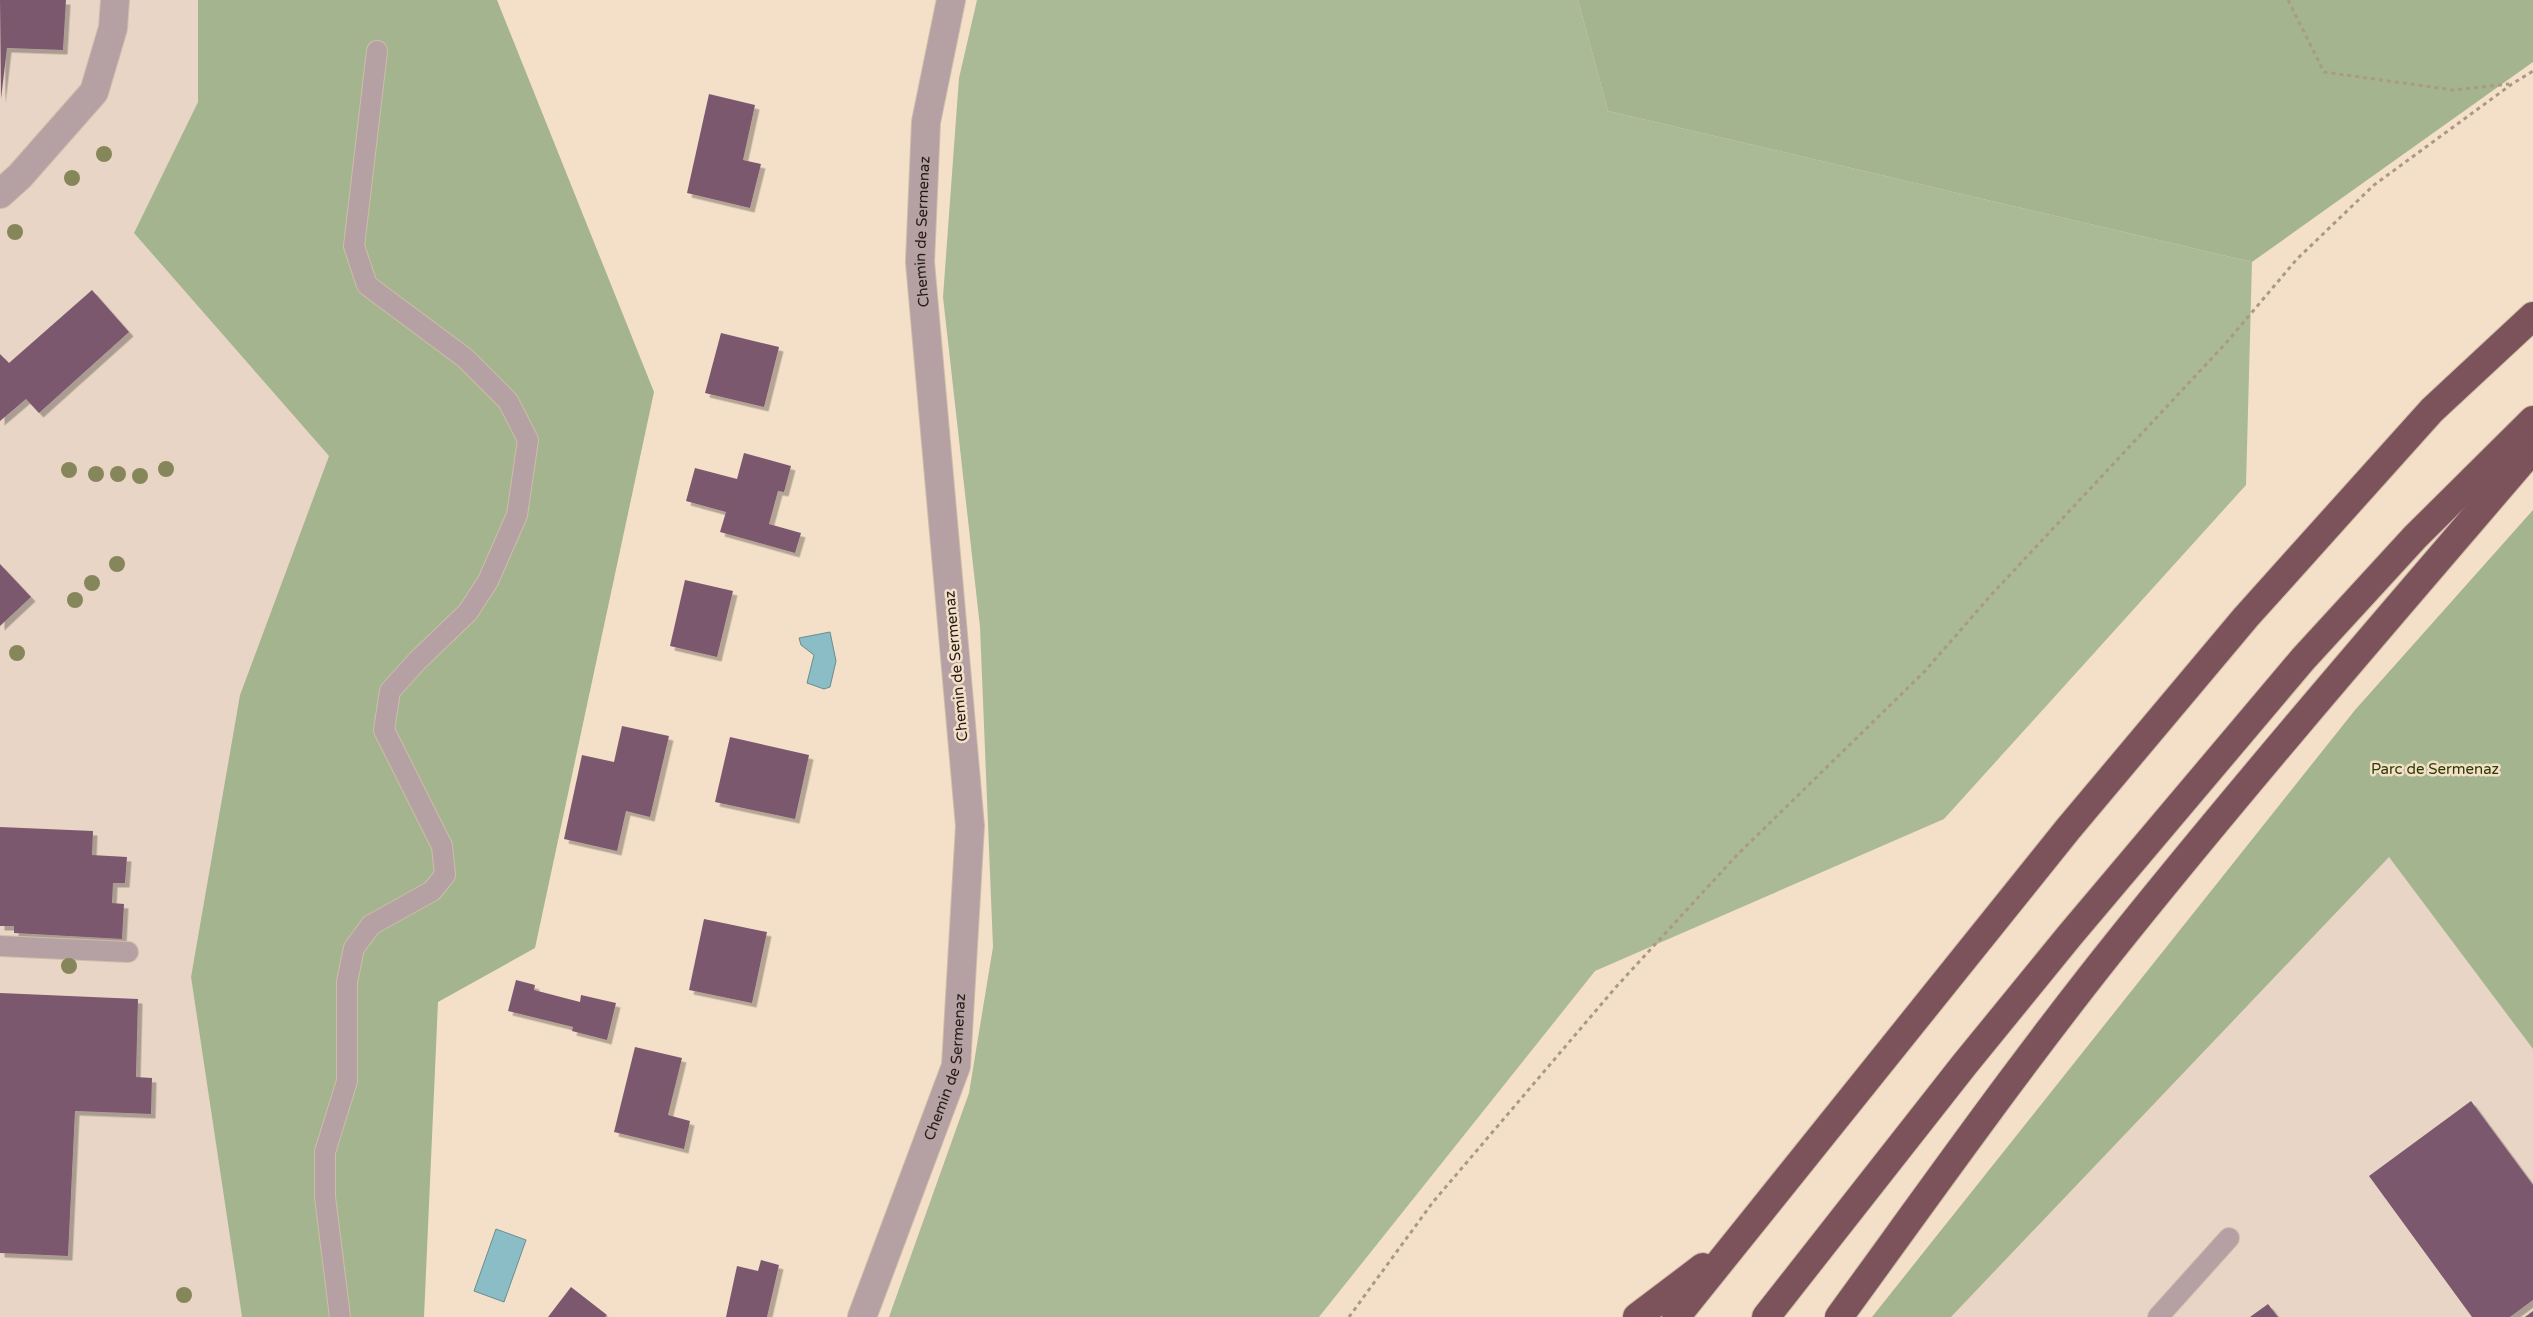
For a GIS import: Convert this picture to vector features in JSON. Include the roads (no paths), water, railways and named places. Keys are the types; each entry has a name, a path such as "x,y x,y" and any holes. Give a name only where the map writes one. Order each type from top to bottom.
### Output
{"highway":[{"path":"1676,1317 2068,829 2246,617 2432,410 2533,316"},
{"path":"1766,1317 1964,1065 2064,942 2303,659 2415,537 2533,420"},
{"path":"1839,1317 2012,1080 2125,933 2327,690 2533,449"},
{"path":"1637,1317 1734,1244"}],"street":[{"path":"0,194 20,176 94,92 113,28 115,0"},
{"name":"Chemin de Sermenaz","path":"862,1317 956,1066 970,826 920,262 926,122 951,0"}],"lane":[{"path":"340,1317 325,1197 325,1152 346,1081 347,982 354,948 371,924 432,892 445,875 442,846 384,730 390,691 417,661 468,612 488,581 517,515 528,440 508,401 465,358 367,285 354,246 377,51"},
{"path":"0,946 128,952"},
{"path":"2158,1317 2229,1238"}],"water":[{"path":"830,632 836,661 830,687 824,689 807,683 814,655 801,645 799,638"},
{"path":"496,1229 526,1240 504,1302 474,1291"}],"park label":[{"name":"Parc de Sermenaz","path":"2435,769"}]}
